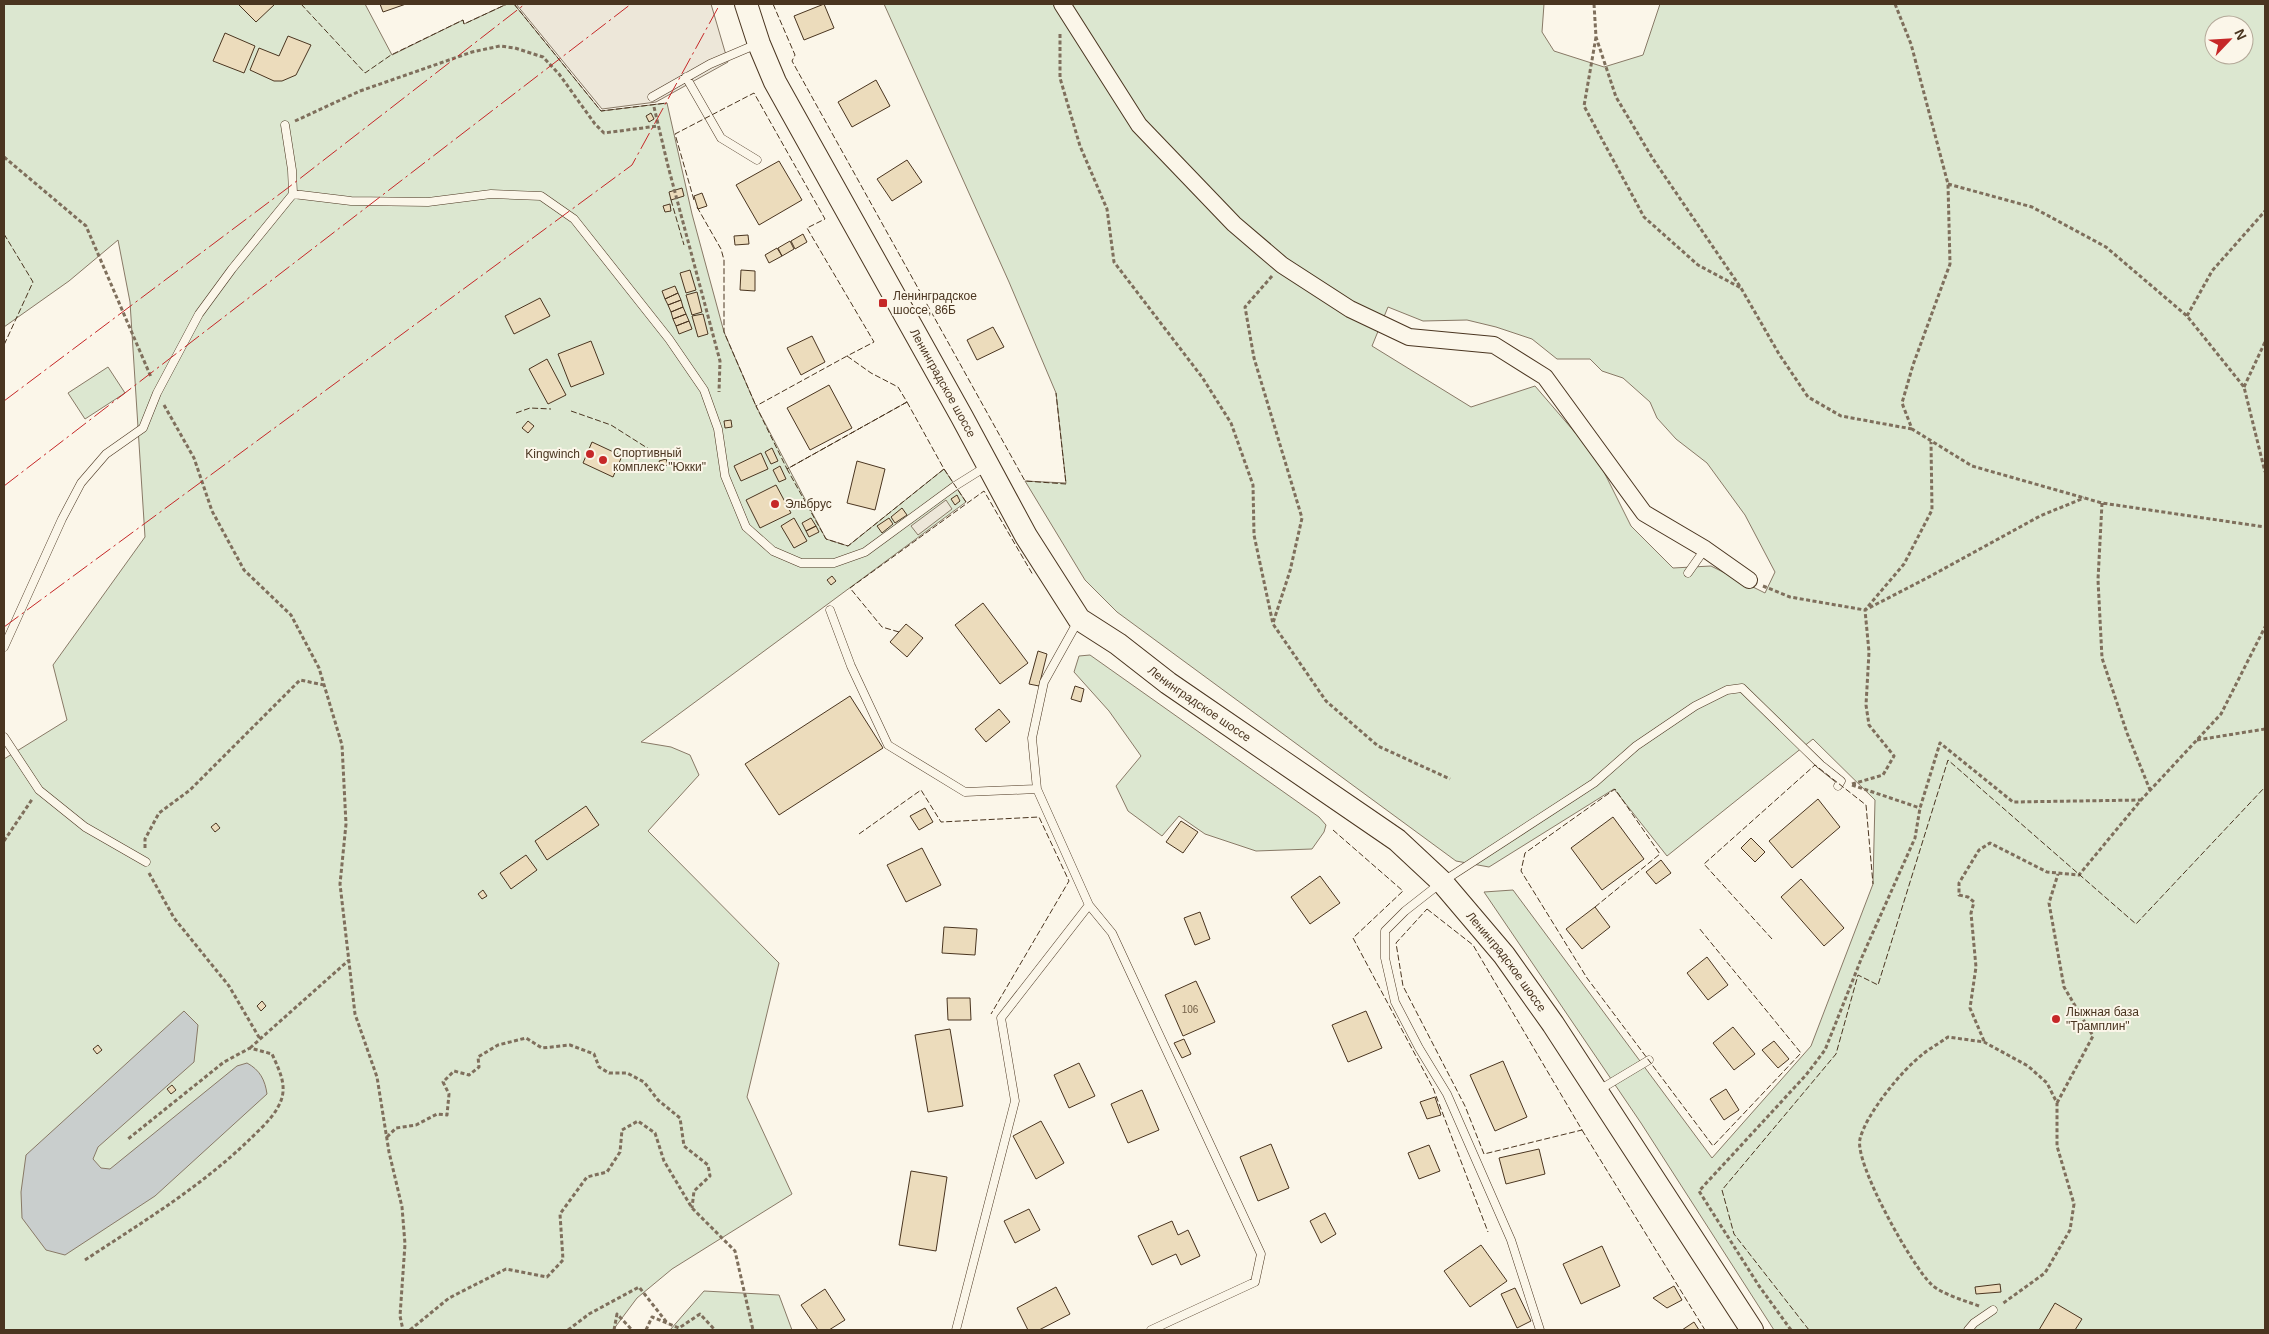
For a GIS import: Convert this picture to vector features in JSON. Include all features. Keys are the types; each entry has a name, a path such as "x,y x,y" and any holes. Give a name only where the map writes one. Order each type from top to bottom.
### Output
{"main road":[{"name":"Ленинградское шоссе","path":"746,4 774,82 1026,536 1079,619 1118,644 1168,683 1397,840 1442,882 1504,955 1553,1024 1752,1330"}],"street":[{"path":"1062,4 1138,125 1234,224 1282,265 1350,309 1409,337 1494,345 1545,377 1644,513 1705,549 1749,580"}],"lane":[{"path":"652,97 726,56 759,44"},
{"path":"686,77 721,138 757,160"},
{"path":"4,647 62,519 81,483 106,454 143,428 157,393 199,314 232,269 293,194 292,170 285,126"},
{"path":"293,194 306,194 351,201 428,202 491,194 541,196 574,219 669,339 704,390 718,429 725,476 746,528 773,551 802,563 834,563 865,552 955,486 988,465"},
{"path":"1688,573 1705,549"},
{"path":"830,610 851,666 888,745 966,792 1037,789"},
{"path":"1079,619 1044,682 1032,738 1037,789 1089,906 1112,933 1261,1254 1255,1282 1151,1330"},
{"path":"1540,1330 1511,1240 1447,1094 1419,1048 1395,1002 1385,958 1385,931 1405,911 1442,882 1594,782 1636,746 1695,706 1727,690 1742,688 1821,765 1841,781 1838,786"},
{"path":"4,737 39,790 86,827 146,862"},
{"path":"956,1330 1015,1101 1001,1018 1089,906"},
{"path":"1597,1091 1649,1060"},
{"path":"1968,1330 1974,1323 1993,1310"}],"path":[{"path":"1594,4 1596,37 1584,106 1644,217 1698,265 1741,288"},
{"path":"1895,4 1911,44 1948,184 1950,264 1913,365 1902,402 1912,429"},
{"path":"1060,31 1060,78 1080,146 1106,209 1114,262 1202,377 1231,423 1238,440 1253,485 1254,535 1273,624 1326,700 1378,746 1450,779"},
{"path":"1596,37 1616,97 1653,159 1741,288 1779,354 1808,397 1841,416 1912,429 1972,466 2102,503 2265,527"},
{"path":"285,126 360,90 472,52 500,46 515,48 543,57 559,74 595,124 604,133 658,126"},
{"path":"652,97 688,243 720,361"},
{"path":"4,157 86,226 157,393 194,458 212,511 244,570 290,615 319,668 342,745 346,824 340,884 355,1014 377,1077 403,1217 405,1244 400,1316 404,1330"},
{"path":"1948,184 2032,206 2106,247 2187,316 2244,387 2265,472"},
{"path":"2187,316 2212,272 2265,211"},
{"path":"1273,624 1290,570 1302,518 1254,358 1245,307 1282,265"},
{"path":"2244,387 2265,342"},
{"path":"1920,808 1850,784 1883,775 1894,756 1869,725 1866,705 1869,652 1865,610 1904,564 1932,510 1931,442"},
{"path":"1749,580 1790,597 1865,610 2040,516 2085,498"},
{"path":"2102,503 2098,580 2102,658 2127,733 2150,790"},
{"path":"1984,1042 1970,1008 1976,967 1971,913 1974,902 1968,896 1959,895 1958,883 1979,850 1990,844 2048,872 2079,875 2141,800 2221,714 2265,627"},
{"path":"260,1039 229,986 174,918 150,877 146,862 145,839 159,813 190,790 300,680 324,685"},
{"path":"2196,740 2265,728"},
{"path":"1791,1330 1759,1286 1698,1191 1806,1075 1825,1050 1862,957 1915,838 1920,808 1940,743 2012,802 2141,800"},
{"path":"4,841 39,790"},
{"path":"2057,1103 2093,1036 2064,987 2049,903 2058,874"},
{"path":"128,1139 224,1062 250,1048 350,960"},
{"path":"1948,1037 1984,1042 2028,1066 2047,1083 2057,1103 2057,1146 2074,1204 2070,1230 2045,1273 1993,1310 1959,1298 1931,1285 1905,1247 1882,1204 1862,1160 1860,1140 1873,1110 1922,1055 1948,1037"},
{"path":"387,1137 396,1128 416,1125 436,1114 447,1115 449,1094 443,1082 454,1071 469,1075 478,1067 478,1056 498,1045 526,1038 542,1048 570,1045 594,1054 599,1067 608,1073 627,1073 644,1082 658,1100 680,1118 684,1146 708,1165 710,1176 694,1191 692,1208"},
{"path":"86,1260 171,1203 229,1160 261,1128 279,1106 284,1080 272,1054 250,1048"},
{"path":"410,1330 449,1298 506,1269 546,1277 563,1260 560,1214 587,1178 606,1172 620,1152 622,1130 638,1121 655,1133 664,1161 692,1208 735,1251 753,1330"},
{"path":"568,1330 589,1314 639,1287 668,1324"},
{"path":"614,1330 617,1314 632,1330"},
{"path":"646,1330 652,1317 679,1328 700,1314 715,1330"}],"green space":[{"path":"4,4 365,4 392,55 463,20 464,24 507,4 514,4 601,111 667,103 692,214 724,332 756,406 826,539 848,546 944,469 966,502 641,742 671,747 690,755 699,775 648,831 779,963 747,1097 792,1194 672,1269 637,1298 613,1330 4,1330 4,759 67,720 53,665 145,537 130,302 118,240 69,281 4,327"},
{"path":"884,4 1544,4 1542,32 1554,51 1604,67 1643,55 1660,4 2265,4 2265,1330 1774,1330 1641,1123 1484,892 1513,890 1712,1158 1811,1046 1873,884 1875,800 1813,739 1667,856 1614,789 1489,867 1456,861 1117,612 1085,580 1025,481 1066,483 1056,393 1009,282","holes":["1388,307 1423,321 1467,320 1496,327 1532,339 1557,359 1590,359 1602,371 1623,378 1650,402 1657,418 1676,439 1707,463 1745,515 1775,572 1765,593 1711,566 1673,568 1631,526 1597,458 1535,386 1471,407 1372,346"]},
{"path":"108,367 125,393 85,419 68,393"},
{"path":"1090,655 1319,817 1326,825 1324,832 1312,849 1256,851 1205,834 1179,816 1162,836 1128,811 1116,786 1141,756 1109,711 1074,672 1079,656"},
{"path":"704,1291 779,1295 792,1330 670,1330"}],"shaded area":[{"path":"516,4 711,4 728,62 656,102 602,109"},
{"path":"946,500 952,509 918,535 911,526"},
{"path":"184,1011 198,1025 194,1062 98,1147 93,1159 101,1168 110,1169 237,1066 247,1063 259,1072 265,1084 267,1094 155,1196 65,1255 46,1250 22,1218 21,1192 26,1155"}],"building":[{"path":"238,4 275,4 256,22"},
{"path":"380,4 406,4 383,12"},
{"path":"824,4 834,28 804,40 794,16"},
{"path":"225,33 255,46 244,73 213,61"},
{"path":"288,36 311,45 296,75 282,81 274,81 250,70 259,48 279,56"},
{"path":"876,80 890,106 852,127 838,102"},
{"path":"651,113 654,119 649,122 646,116"},
{"path":"907,160 922,182 892,201 877,179"},
{"path":"779,161 802,200 759,225 736,185"},
{"path":"682,188 684,196 671,200 669,192"},
{"path":"702,193 707,206 698,209 694,196"},
{"path":"670,204 671,211 665,212 663,206"},
{"path":"803,234 807,242 795,249 791,241"},
{"path":"748,235 749,244 735,245 734,236"},
{"path":"790,241 794,249 782,256 778,248"},
{"path":"777,248 782,256 769,263 765,255"},
{"path":"690,270 696,290 686,293 680,273"},
{"path":"741,270 755,271 755,291 740,290"},
{"path":"675,286 678,293 665,299 662,291"},
{"path":"697,292 702,312 692,315 686,295"},
{"path":"678,293 681,300 668,305 665,299"},
{"path":"540,298 550,316 514,334 505,316"},
{"path":"681,300 683,307 671,312 668,305"},
{"path":"683,307 686,314 673,319 671,312"},
{"path":"686,314 689,321 676,326 673,319"},
{"path":"703,314 708,334 698,337 692,316"},
{"path":"689,321 692,329 679,334 676,326"},
{"path":"993,327 1004,347 977,360 967,340"},
{"path":"812,336 825,362 801,375 787,348"},
{"path":"591,341 604,374 571,387 558,354"},
{"path":"547,359 566,395 548,404 529,369"},
{"path":"829,385 852,428 810,450 787,408"},
{"path":"731,420 732,427 725,428 724,421"},
{"path":"528,421 534,426 528,433 522,428"},
{"name":"Спортивный комплекс \"Юкки\"","path":"592,442 622,456 613,477 583,463"},
{"path":"772,448 778,461 771,464 765,452"},
{"path":"761,453 768,469 741,481 734,466"},
{"path":"666,459 668,465 661,467 659,461"},
{"path":"857,461 885,469 875,510 847,503"},
{"path":"780,466 786,479 779,482 773,470"},
{"path":"776,485 791,513 760,528 746,500"},
{"path":"957,495 960,501 955,505 951,499"},
{"path":"902,508 907,515 895,523 891,517"},
{"path":"794,518 807,541 794,548 781,526"},
{"path":"811,518 816,526 806,531 802,523"},
{"path":"889,518 893,524 882,533 877,526"},
{"path":"816,526 819,532 809,537 806,531"},
{"path":"832,576 836,581 831,585 827,580"},
{"path":"983,603 1028,663 1000,684 955,625"},
{"path":"906,624 923,638 907,657 890,642"},
{"path":"1038,651 1047,654 1039,686 1029,684"},
{"path":"1075,686 1084,689 1081,702 1071,699"},
{"path":"850,696 883,748 779,815 745,764"},
{"path":"999,709 1010,722 986,742 975,729"},
{"path":"1818,799 1840,827 1792,868 1769,841"},
{"path":"586,806 599,825 547,860 535,841"},
{"path":"925,808 933,822 919,830 910,816"},
{"path":"1613,817 1644,859 1602,890 1571,848"},
{"path":"1181,821 1198,832 1183,853 1166,842"},
{"path":"216,823 220,828 215,832 211,827"},
{"path":"1751,838 1765,852 1755,862 1741,848"},
{"path":"922,848 941,885 906,902 887,865"},
{"path":"526,855 537,870 511,889 500,873"},
{"path":"1661,860 1671,873 1656,884 1646,872"},
{"path":"1320,876 1340,903 1310,924 1291,897"},
{"path":"1801,879 1844,928 1824,946 1781,897"},
{"path":"483,890 487,896 482,899 478,894"},
{"path":"1595,907 1610,927 1582,949 1566,929"},
{"path":"1200,912 1210,939 1195,945 1184,918"},
{"path":"944,927 977,929 975,955 942,953"},
{"path":"1707,957 1728,985 1708,1000 1687,973"},
{"path":"1196,981 1215,1022 1183,1036 1165,995"},
{"path":"947,998 970,998 971,1020 948,1020"},
{"path":"262,1001 266,1006 261,1011 257,1006"},
{"path":"1366,1011 1382,1048 1348,1062 1332,1025"},
{"path":"1733,1027 1755,1054 1734,1070 1713,1043"},
{"path":"950,1029 963,1106 928,1112 915,1035"},
{"path":"1184,1039 1191,1054 1182,1058 1174,1043"},
{"path":"1774,1041 1789,1059 1778,1068 1762,1050"},
{"path":"98,1045 102,1050 97,1054 93,1049"},
{"path":"1503,1061 1527,1117 1495,1131 1470,1075"},
{"path":"1079,1063 1095,1096 1069,1108 1054,1075"},
{"path":"172,1085 176,1090 171,1094 167,1089"},
{"path":"1726,1089 1739,1110 1724,1120 1710,1099"},
{"path":"1142,1090 1159,1130 1128,1143 1111,1104"},
{"path":"1435,1097 1441,1115 1427,1119 1420,1102"},
{"path":"1041,1121 1064,1163 1036,1179 1013,1136"},
{"path":"1271,1144 1289,1188 1258,1201 1240,1157"},
{"path":"1429,1145 1440,1171 1419,1179 1408,1153"},
{"path":"1539,1149 1545,1174 1506,1184 1499,1158"},
{"path":"911,1171 947,1177 936,1251 899,1245"},
{"path":"1029,1209 1040,1230 1015,1243 1004,1221"},
{"path":"1325,1213 1336,1234 1321,1243 1310,1221"},
{"path":"1172,1221 1178,1235 1188,1230 1200,1256 1181,1265 1176,1254 1152,1265 1138,1236"},
{"path":"1481,1245 1507,1281 1470,1307 1444,1271"},
{"path":"1602,1246 1620,1286 1581,1304 1563,1264"},
{"path":"2000,1284 2001,1292 1976,1294 1975,1287"},
{"path":"1674,1286 1682,1300 1667,1308 1653,1298"},
{"path":"1056,1287 1070,1314 1039,1330 1028,1330 1017,1308"},
{"path":"1515,1288 1531,1321 1517,1328 1501,1294"},
{"path":"825,1289 845,1320 829,1330 818,1330 801,1305"},
{"path":"2055,1303 2082,1319 2075,1330 2039,1330"},
{"path":"1694,1322 1699,1330 1682,1330"}],"fence":[{"path":"301,4 365,73 391,55 463,20 464,24 507,4"},
{"path":"514,4 601,111 667,103"},
{"path":"773,4 795,55 792,61 1025,481 1066,484 1056,393"},
{"path":"694,200 675,134 754,93 825,219 807,228 874,342 847,356"},
{"path":"671,200 684,245"},
{"path":"697,207 721,249 724,260 724,332 756,406"},
{"path":"4,234 33,282 4,345"},
{"path":"847,356 871,373 898,387 907,402 787,469 756,406 847,356"},
{"path":"907,402 944,469 848,546 826,539 787,469 907,402"},
{"path":"516,413 530,408 551,409"},
{"path":"571,411 611,425 652,451"},
{"path":"944,469 966,502"},
{"path":"899,632 882,627 850,588 984,491 1033,575"},
{"path":"1809,1330 1734,1234 1722,1190 1836,1054 1858,975 1878,985 1948,760 2136,924 2265,787"},
{"path":"1772,939 1704,864 1815,765 1866,805 1873,884"},
{"path":"1595,907 1660,854 1615,789 1525,853 1521,871 1587,978 1713,1146 1801,1053 1699,928"},
{"path":"859,834 921,790 941,822 1039,817 1069,881 991,1014"},
{"path":"1333,830 1403,891 1353,938 1433,1088 1488,1232"},
{"path":"1427,909 1473,945 1582,1130 1484,1154 1465,1106 1403,986 1396,943 1427,909"},
{"path":"1582,1130 1705,1330"}],"power":[{"path":"4,401 289,187 525,4"},
{"path":"4,486 631,4"},
{"path":"4,627 632,165 720,4"}],"place":[{"name":"Ленинградское шоссе, 86Б","path":"883,303"},
{"name":"Kingwinch","path":"590,454"},
{"name":"Спортивный комплекс \"Юкки\"","path":"603,460"},
{"name":"Эльбрус","path":"775,504"},
{"name":"Лыжная база \"Трамплин\"","path":"2056,1019"}]}
